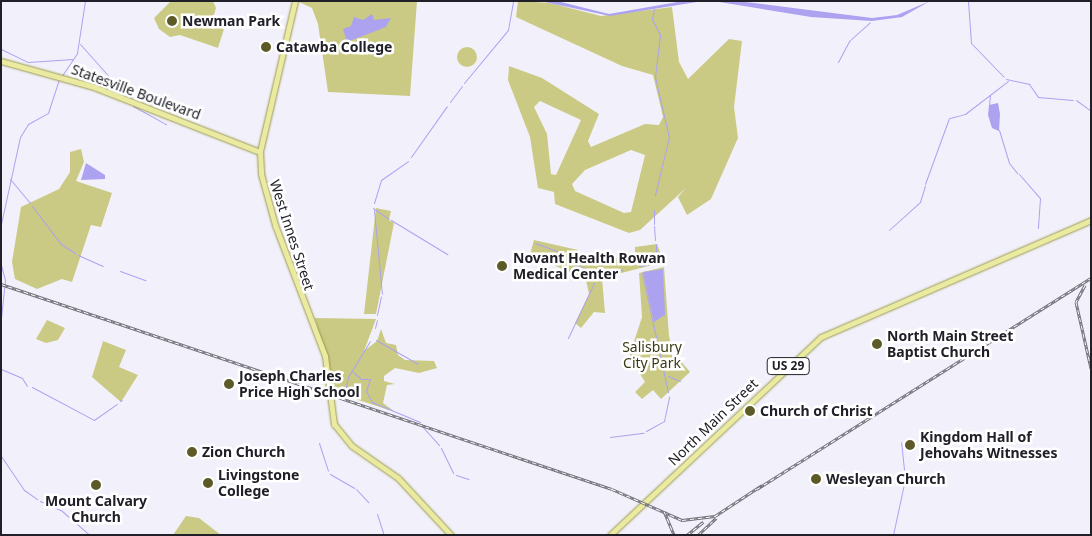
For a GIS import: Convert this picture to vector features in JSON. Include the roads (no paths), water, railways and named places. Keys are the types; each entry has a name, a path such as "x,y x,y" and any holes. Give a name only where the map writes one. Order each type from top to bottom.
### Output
{"main road":[{"name":"West Innes Street","path":"296,1 260,152 261,174 278,234 328,366 336,426 352,446 398,478 451,535"},
{"name":"Statesville Boulevard","path":"1,60 64,78 260,152"},
{"name":"North Main Street","path":"610,535 821,337 1091,220"}],"waterway":[{"path":"61,77 77,53 85,1"},
{"path":"464,83 508,30 513,1"},
{"path":"968,1 971,43 1004,77"},
{"path":"654,9 652,19 660,35 655,77 669,137 655,195"},
{"path":"838,62 849,41 870,22"},
{"path":"80,44 122,91"},
{"path":"1,49 28,62 73,59"},
{"path":"1006,79 1029,84 1038,97 1073,100"},
{"path":"1,224 20,137 28,124 48,113 59,80"},
{"path":"950,118 965,114 1008,81"},
{"path":"450,102 462,86"},
{"path":"126,92 132,98"},
{"path":"989,106 990,95"},
{"path":"1076,100 1091,111"},
{"path":"133,106 166,124"},
{"path":"411,157 447,106"},
{"path":"925,184 949,118"},
{"path":"999,130 1009,163 1017,173"},
{"path":"374,203 381,180 408,161"},
{"path":"1019,174 1040,198 1038,228"},
{"path":"10,179 30,203"},
{"path":"889,230 920,202 925,186"},
{"path":"32,206 61,244 75,253"},
{"path":"373,208 389,219"},
{"path":"374,210 382,294"},
{"path":"654,210 654,224"},
{"path":"391,220 447,254"},
{"path":"654,226 655,240"},
{"path":"535,243 562,253 569,263 599,273"},
{"path":"656,244 656,265"},
{"path":"78,255 103,266"},
{"path":"639,266 655,263"},
{"path":"1,265 5,280 1,317"},
{"path":"595,280 599,273 623,270"},
{"path":"120,271 145,280"},
{"path":"642,273 668,392"},
{"path":"568,338 594,283"},
{"path":"377,315 381,296"},
{"path":"375,328 377,320"},
{"path":"376,340 418,364"},
{"path":"344,396 348,377 370,341"},
{"path":"1,369 22,378 27,386"},
{"path":"353,372 361,379 370,379 366,391 372,402 420,422"},
{"path":"668,376 680,381"},
{"path":"32,387 94,420 117,404"},
{"path":"646,431 664,421 669,397"},
{"path":"421,425 439,445"},
{"path":"610,437 644,433"},
{"path":"893,535 905,479 901,442"},
{"path":"319,443 328,471"},
{"path":"441,448 453,473"},
{"path":"1,456 24,490 37,499"},
{"path":"330,474 354,488"},
{"path":"456,475 468,479"},
{"path":"356,489 368,502"},
{"path":"40,501 62,511 90,535"},
{"path":"377,514 384,535"}],"railway":[{"path":"757,489 1091,278"},
{"path":"1,284 612,489 682,520 715,516 762,485"},
{"path":"1085,285 1076,302 1091,368"},
{"path":"664,511 674,535"},
{"path":"698,535 716,518"},
{"path":"687,535 703,522"}],"place":[{"name":"Newman Park","path":"172,21"},
{"name":"Catawba College","path":"266,47"},
{"name":"Novant Health Rowan Medical Center","path":"502,266"},
{"name":"North Main Street Baptist Church","path":"877,344"},
{"name":"Joseph Charles Price High School","path":"229,384"},
{"name":"Church of Christ","path":"750,411"},
{"name":"Kingdom Hall of Jehovahs Witnesses","path":"910,445"},
{"name":"Zion Church","path":"192,452"},
{"name":"Wesleyan Church","path":"816,479"},
{"name":"Livingstone College","path":"208,483"},
{"name":"Mount Calvary Church","path":"96,485"}],"park label":[{"name":"Salisbury City Park","path":"652,356"}]}
